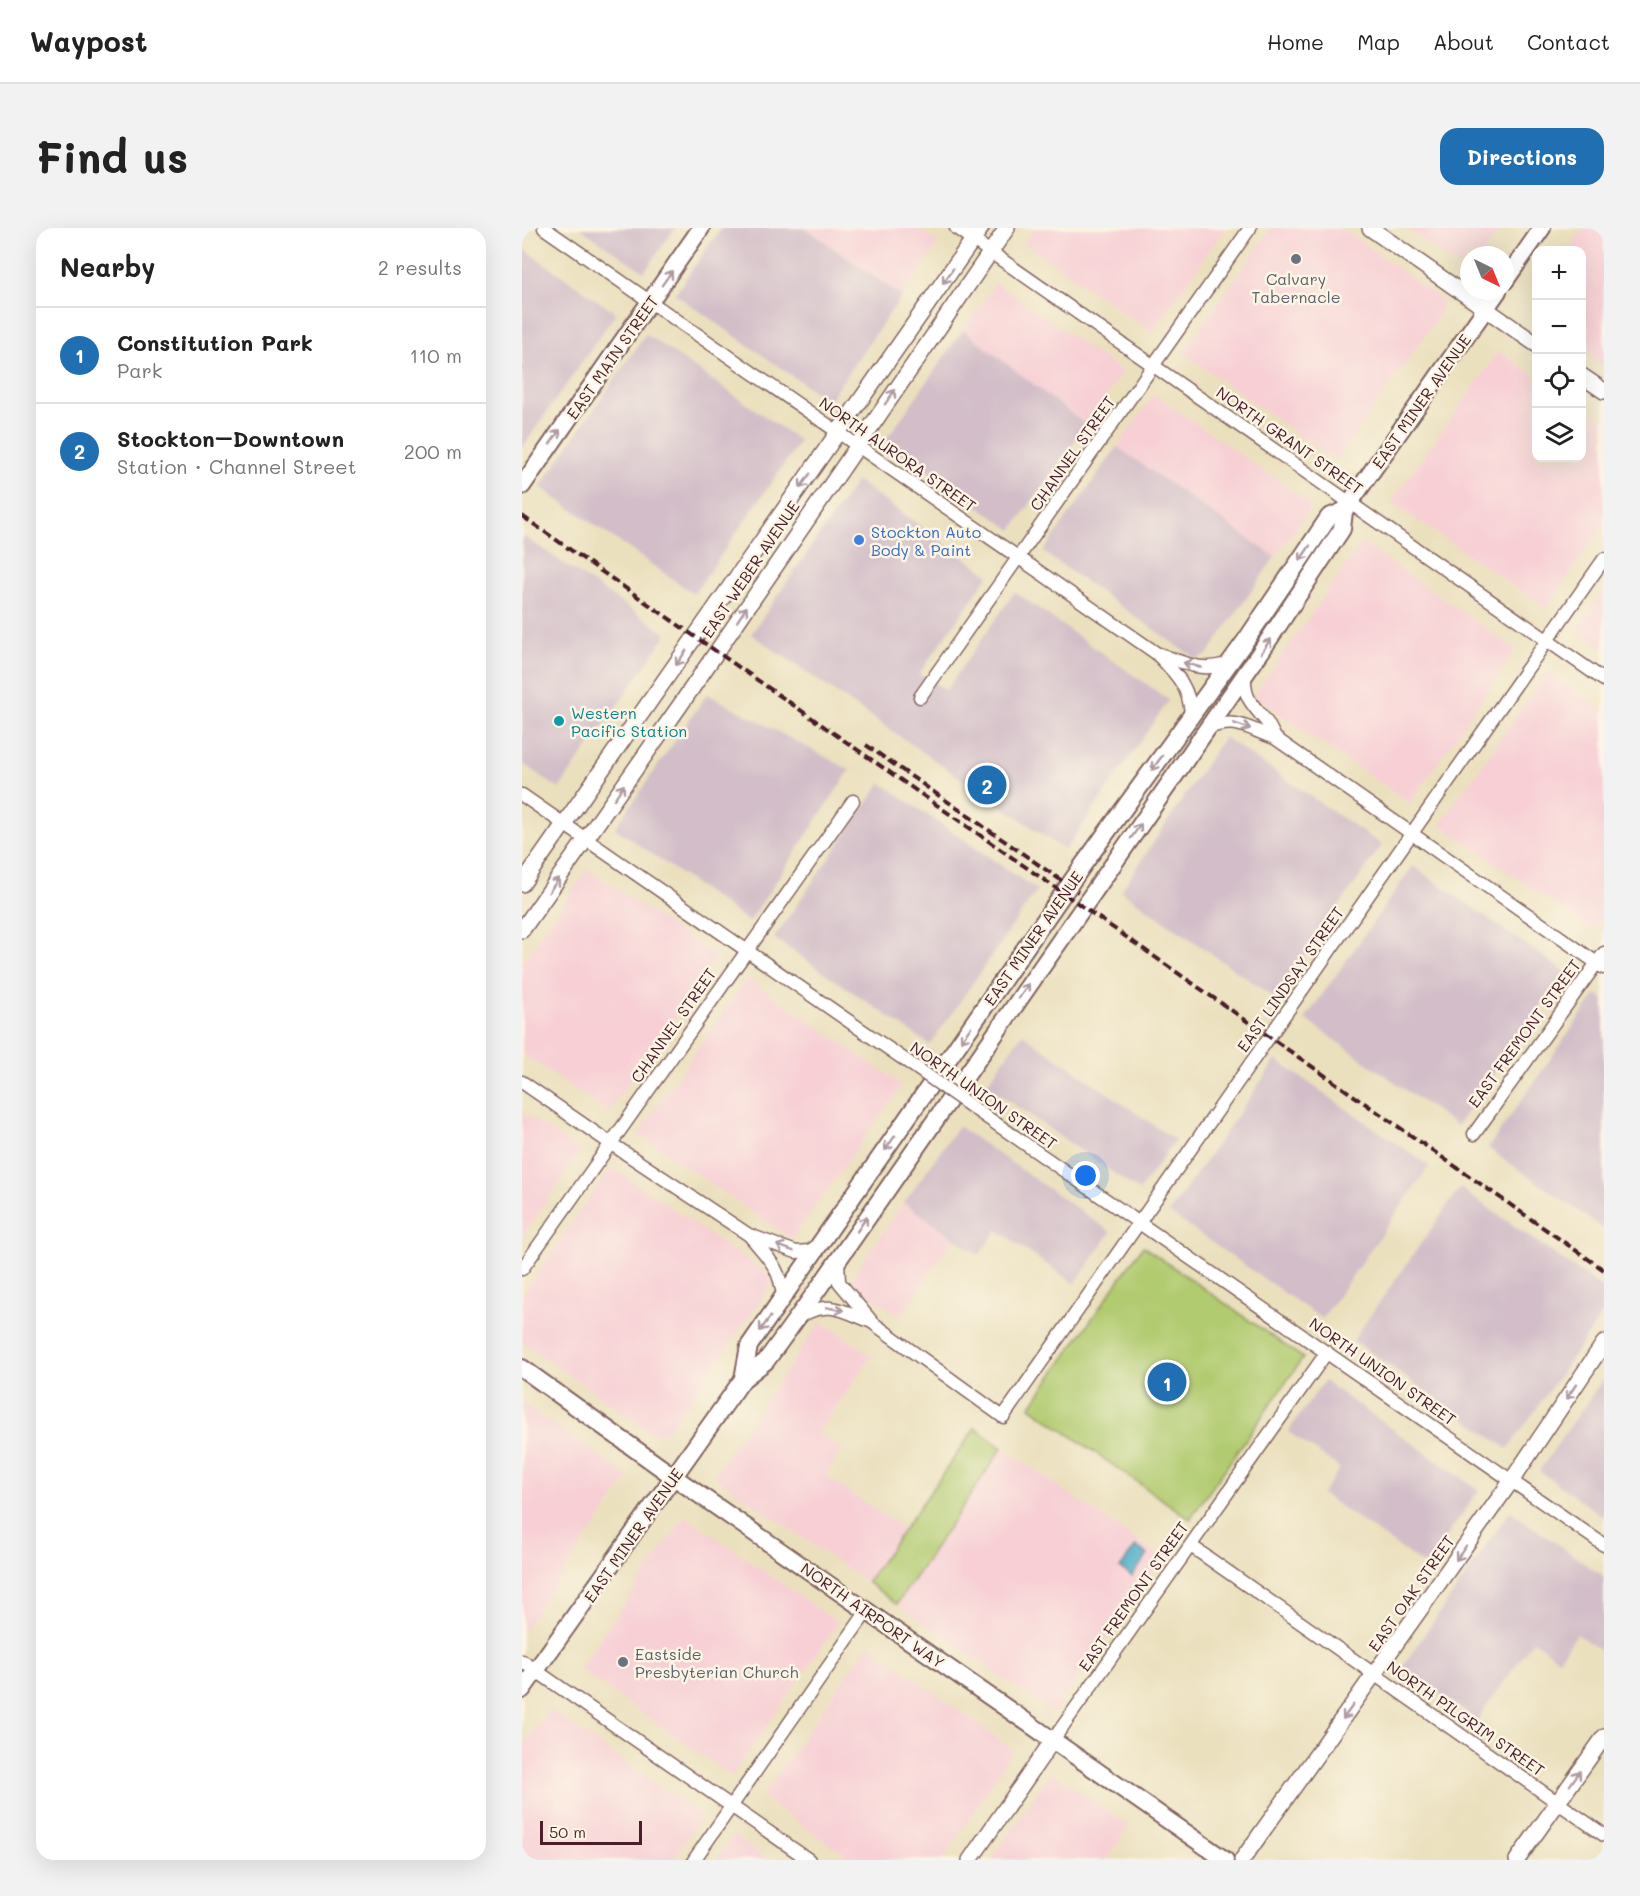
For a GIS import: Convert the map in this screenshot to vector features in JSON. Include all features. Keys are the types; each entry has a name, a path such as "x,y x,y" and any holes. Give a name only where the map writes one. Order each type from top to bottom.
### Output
{"main road":[{"name":"EAST MAIN STREET","path":"522,486 701,228"},
{"path":"1514,268 1542,228"},
{"name":"EAST MINER AVENUE","path":"522,1690 529,1666 674,1477 743,1379 766,1361 797,1318 1245,675 1342,529 1347,507 1492,300"},
{"name":"EAST MINER AVENUE","path":"743,1379 749,1346 1083,865 1229,663 1329,517 1347,507"},
{"name":"NORTH AIRPORT WAY","path":"522,1368 674,1477 1225,1860"}],"street":[{"name":"NORTH AURORA STREET","path":"544,228 1156,653 1186,688 1191,702 1191,716"},
{"name":"NORTH GRANT STREET","path":"956,228 977,234 990,252 1153,366 1347,507 1604,680"},
{"name":"EAST WEBER AVENUE","path":"522,930 728,635 856,445 1007,228"},
{"name":"CHANNEL STREET","path":"920,697 1250,228"},
{"path":"1370,228 1532,341"},
{"name":"EAST WEBER AVENUE","path":"522,884 977,234"},
{"path":"1586,378 1604,391"},
{"name":"EAST LINDSAY STREET","path":"873,1323 1003,1417 1604,559"},
{"name":"NORTH AURORA STREET","path":"1156,653 1200,668 1216,668 1229,663"},
{"path":"1245,675 1244,687 1249,701 1265,720 1275,738"},
{"path":"1208,728 1229,722 1239,723 1275,738 1411,835 1602,962"},
{"name":"NORTH UNION STREET","path":"522,795 1604,1545"},
{"name":"CHANNEL STREET","path":"522,1269 852,801"},
{"name":"EAST FREMONT STREET","path":"1474,1134 1602,962"},
{"path":"522,1082 609,1143 749,1235 798,1252 809,1251 820,1245"},
{"path":"749,1235 778,1271 783,1300"},
{"path":"838,1259 839,1282 873,1323"},
{"path":"797,1318 809,1311 830,1306 873,1323"},
{"name":"EAST OAK STREET","path":"1242,1860 1512,1480 1604,1343"},
{"name":"EAST FREMONT STREET","path":"970,1860 1327,1352"},
{"name":"NORTH PILGRIM STREET","path":"1191,1546 1604,1835"},
{"path":"694,1860 867,1611"},
{"path":"529,1666 809,1860"},
{"path":"1517,1860 1604,1737"}],"shaded area":[{"path":"580,228 675,228 644,272"},
{"path":"721,228 805,228 902,296 828,401 675,294"},
{"path":"805,228 917,228 939,243 902,296"},
{"path":"1034,228 1225,228 1152,332 1024,243"},
{"path":"1271,228 1342,228 1443,301 1440,314 1336,461 1183,353"},
{"path":"1405,228 1501,228 1488,246 1460,246 1460,267"},
{"path":"1583,228 1604,228 1604,366 1586,354 1586,246 1571,246"},
{"path":"522,248 616,313 522,448"},
{"path":"996,283 1123,372 1086,425 963,330"},
{"path":"963,330 1086,425 1012,530 885,441"},
{"path":"646,334 800,441 694,594 540,487"},
{"path":"1499,351 1532,373 1532,462 1586,462 1586,409 1604,421 1604,524 1546,608 1391,502"},
{"path":"1154,394 1308,502 1309,510 1275,557 1117,447"},
{"path":"1117,447 1275,557 1207,655 1196,659 1043,552"},
{"path":"857,481 989,575 919,674 946,690 1015,592 1169,700 1065,850 751,634"},
{"path":"522,535 667,634 559,789 522,763"},
{"path":"1362,543 1516,649 1410,803 1253,696"},
{"path":"1604,590 1604,649 1577,630"},
{"path":"1548,671 1604,710 1604,914 1593,930 1440,825"},
{"path":"707,694 850,770 749,922 615,828"},
{"path":"1224,737 1382,845 1275,998 1121,891"},
{"path":"881,783 1037,890 930,1045 774,938"},
{"path":"1413,866 1565,972 1457,1126 1305,1019"},
{"path":"587,869 716,957 608,1112 522,1053 522,963"},
{"path":"747,978 902,1085 792,1239 638,1134"},
{"path":"1596,994 1604,999 1604,1229 1488,1148"},
{"path":"1022,1034 1175,1140 1139,1191 986,1085"},
{"path":"1276,1060 1429,1166 1322,1319 1169,1213"},
{"path":"522,1112 580,1151 522,1237"},
{"path":"958,1126 1111,1232 1075,1284 997,1230 979,1255 904,1203"},
{"path":"608,1171 617,1171 772,1277 769,1288 668,1430 657,1436 522,1342 522,1295"},
{"path":"1460,1188 1604,1289 1604,1312 1508,1449 1353,1340"},
{"path":"904,1203 954,1238 900,1316 849,1281"},
{"path":"821,1321 872,1356 818,1433 842,1450 825,1476 904,1529 867,1582 713,1476"},
{"path":"1604,1378 1604,1517 1539,1471"},
{"path":"1324,1381 1479,1490 1426,1566 1322,1494 1340,1468 1288,1432"},
{"path":"522,1403 629,1477 523,1630 522,1630"},
{"path":"1002,1448 1163,1558 1053,1713 897,1604"},
{"path":"1510,1511 1604,1577 1604,1653 1577,1634 1559,1659 1533,1641 1477,1720 1402,1667"},
{"path":"685,1516 838,1623 732,1776 579,1669"},
{"path":"868,1644 1013,1750 943,1860 853,1860 762,1797"},
{"path":"549,1709 702,1816 672,1860 522,1860 522,1748"},
{"path":"1051,1772 1129,1826 1106,1860 991,1860"},
{"path":"734,1835 767,1860 716,1860"}],"green space":[{"path":"1143,1246 1303,1358 1190,1519 1030,1407"},
{"path":"975,1428 1002,1448 897,1604 867,1582"}],"water":[{"path":"1136,1546 1148,1555 1132,1576 1120,1568"}],"railway":[{"path":"522,516 1604,1270"},
{"path":"866,745 1078,892"}],"place":[{"name":"Calvary Tabernacle","path":"1296,259"},
{"name":"Stockton Auto Body & Paint","path":"859,540"},
{"name":"Western Pacific Station","path":"559,721"},
{"name":"Stockton–Downtown","path":"987,785"},
{"name":"Constitution Park","path":"1167,1382"},
{"name":"Eastside Presbyterian Church","path":"623,1662"}]}
